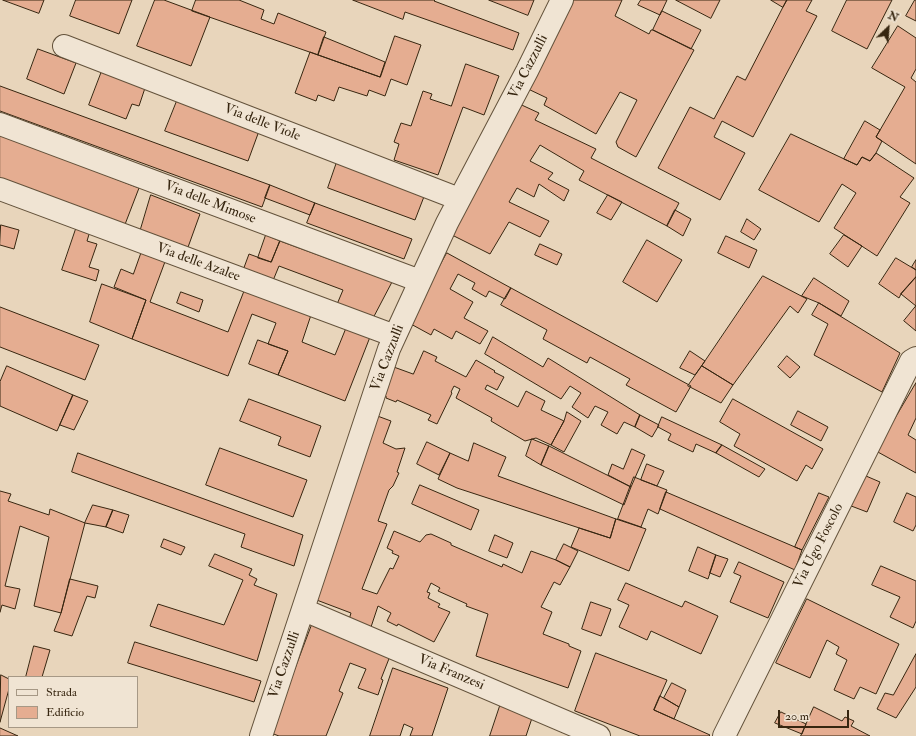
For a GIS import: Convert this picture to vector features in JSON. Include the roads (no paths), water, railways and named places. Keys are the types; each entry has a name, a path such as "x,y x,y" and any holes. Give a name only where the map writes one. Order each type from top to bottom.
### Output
{"street":[{"name":"Via Cazzulli","path":"261,736 304,610 389,349 459,199 527,71 562,0"},
{"name":"Via delle Viole","path":"64,46 459,199"},
{"name":"Via delle Mimose","path":"0,124 420,281"},
{"name":"Via delle Azalee","path":"0,189 395,336"},
{"name":"Via Ugo Foscolo","path":"724,736 911,361 916,358"},
{"name":"Via Franzesi","path":"304,610 599,736"}]}
